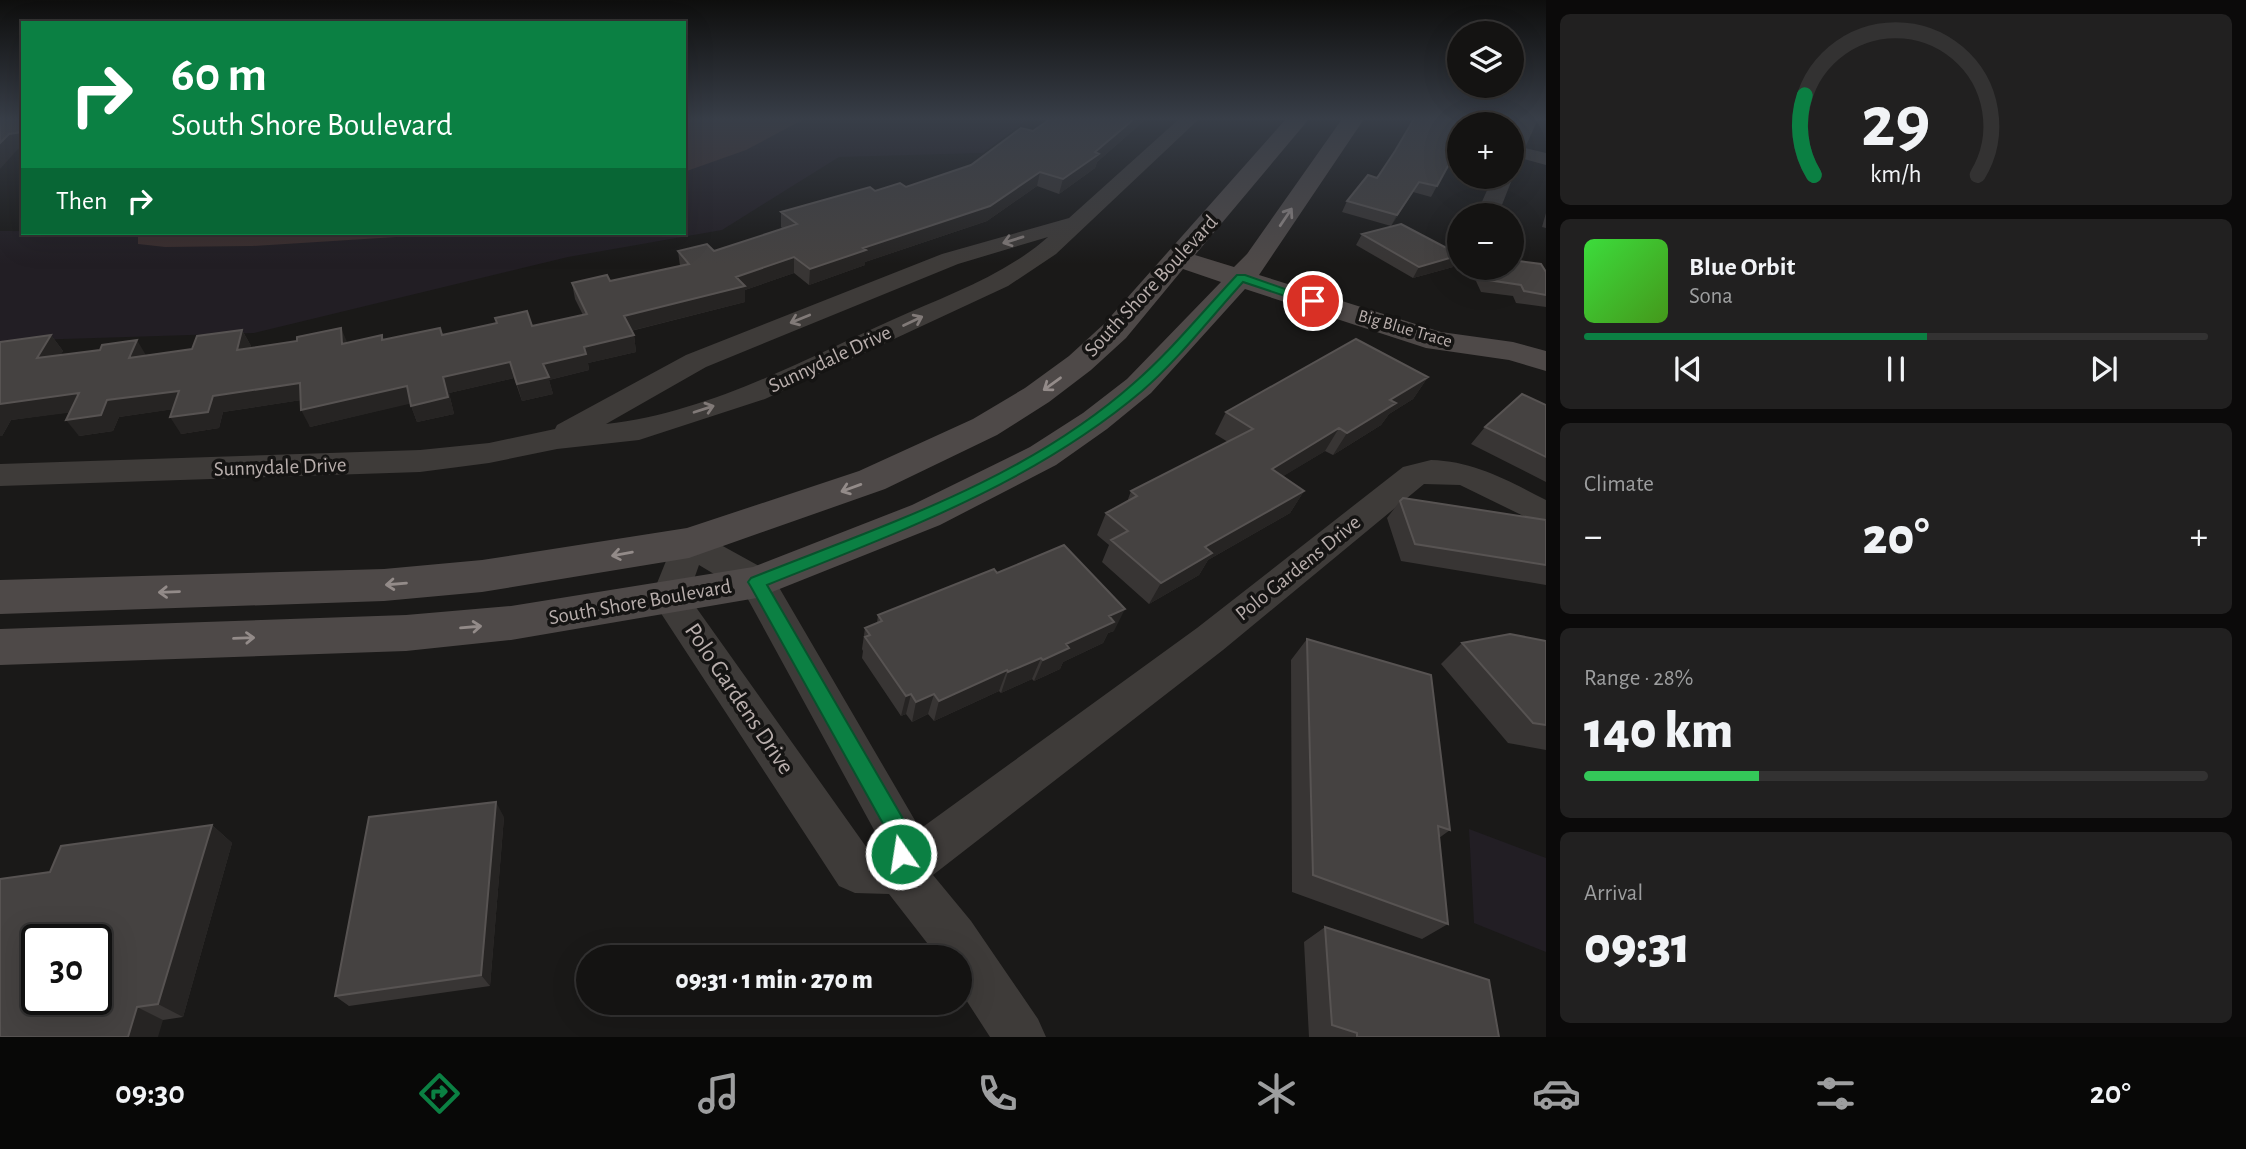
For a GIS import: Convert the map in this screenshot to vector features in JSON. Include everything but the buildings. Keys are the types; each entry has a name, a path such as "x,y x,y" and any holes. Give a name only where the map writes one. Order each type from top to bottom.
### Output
{"street":[{"name":"Sunnydale Drive","path":"0,475 420,461 489,453 557,439 639,430 755,393 999,281 1048,249 1137,167"},
{"name":"South Shore Boulevard","path":"0,597 384,585 482,576 689,543 872,480 985,427 1037,395 1080,363 1115,331 1257,167"},
{"name":"South Shore Boulevard","path":"0,647 406,633 511,624 757,582 926,515 980,490 1042,456 1095,421 1139,386 1249,269 1319,167"},
{"name":"Sunnydale Drive","path":"557,439 696,361 950,259 1079,221"},
{"name":"Big Blue Trace","path":"1186,251 1249,269 1437,341 1513,351 1546,361"},
{"name":"Polo Gardens Drive","path":"669,598 855,870 900,872 1210,639 1414,474 1429,469 1451,470 1475,478 1546,515"},
{"path":"669,598 689,543 757,582 901,836 900,872 954,938 1020,1037"}],"shaded area":[{"path":"686,167 822,167 722,230 568,257 254,333 0,341 0,231 21,231 21,235 686,235"},
{"path":"138,235 428,235 252,246 165,247 138,244"},
{"path":"1469,829 1546,858 1546,952 1474,923"}],"route":[{"path":"901,854 901,836 757,582 926,515 980,490 1042,456 1095,421 1139,386 1241,278 1313,301"}]}
